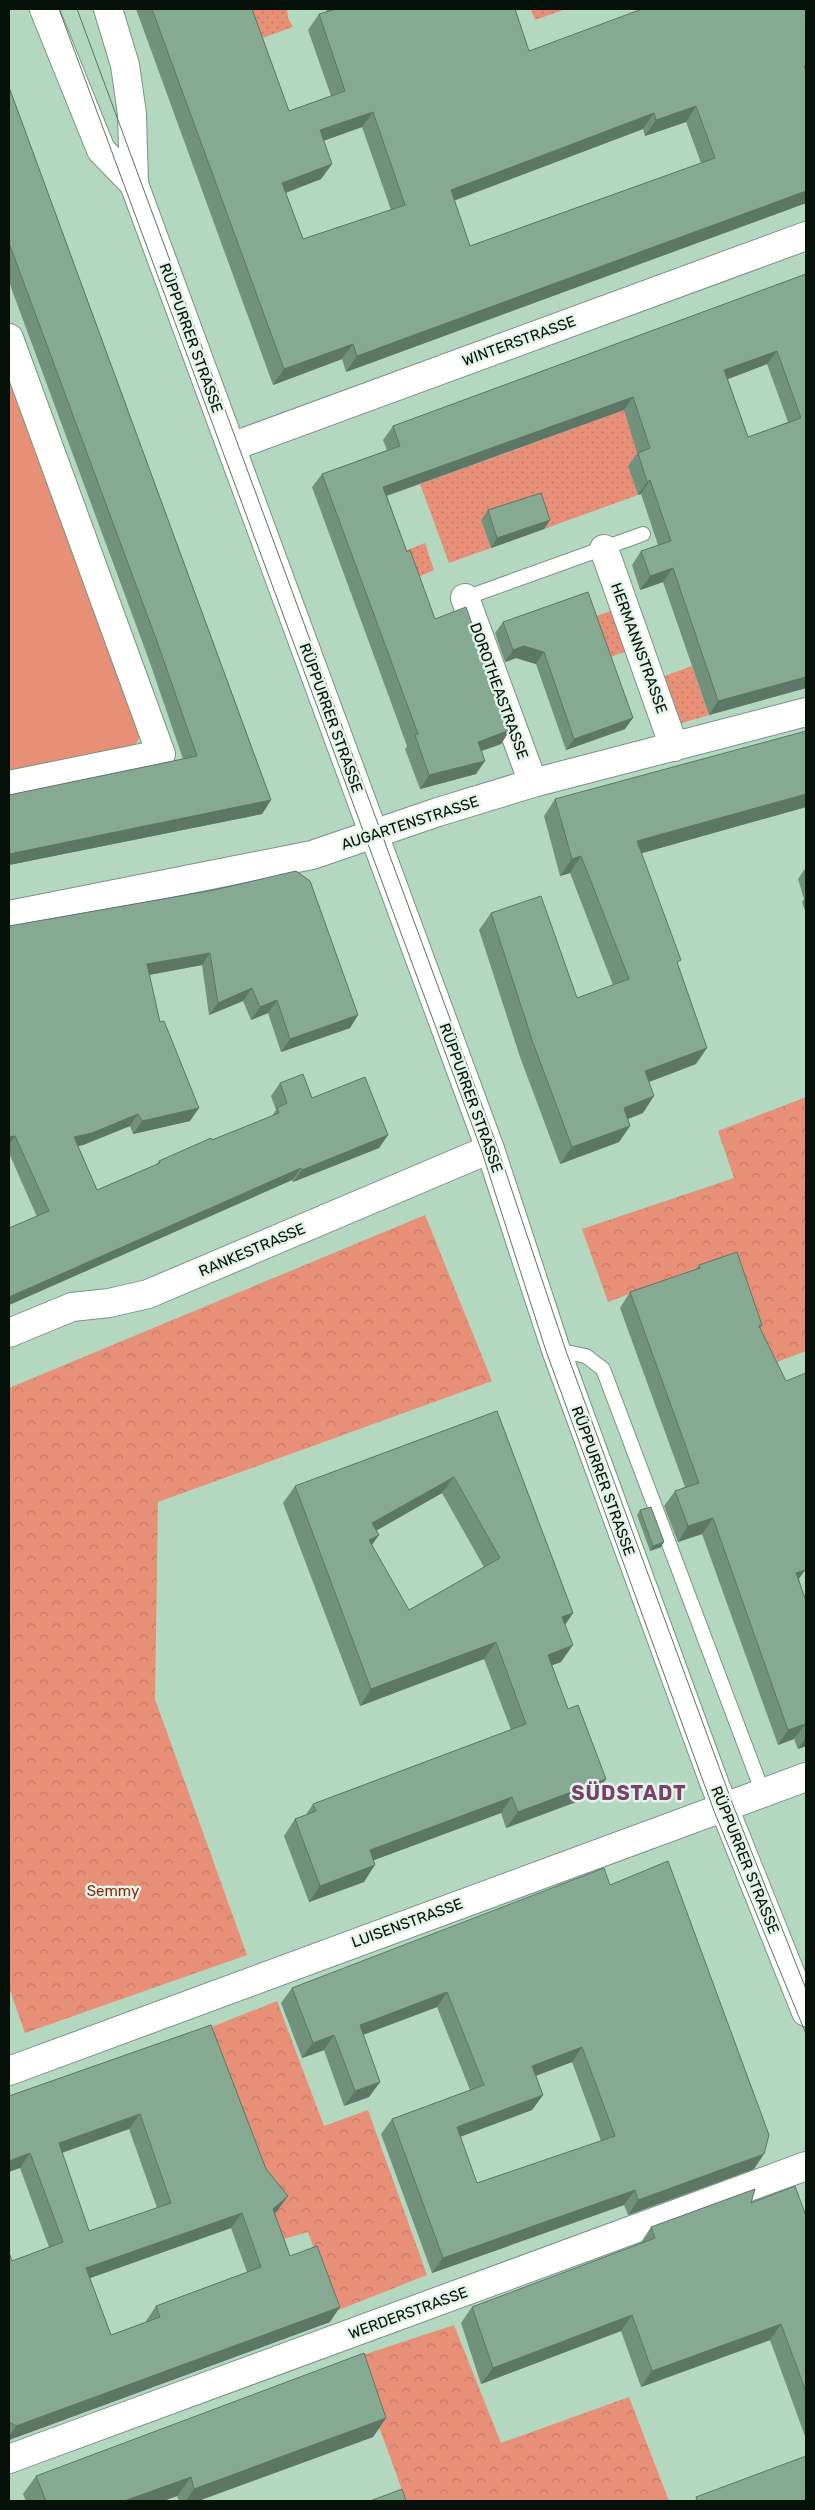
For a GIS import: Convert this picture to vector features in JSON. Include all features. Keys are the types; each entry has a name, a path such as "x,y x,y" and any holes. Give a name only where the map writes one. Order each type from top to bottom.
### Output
{"street":[{"name":"RÜPPURRER STRASSE","path":"44,9 101,150 134,184"},
{"name":"RÜPPURRER STRASSE","path":"108,9 125,65 132,114 134,184 490,1149 556,1350 723,1808 806,2012"},
{"name":"WINTERSTRASSE","path":"231,447 806,236"},
{"path":"9,338 161,754 9,785"},
{"name":"HERMANNSTRASSE","path":"604,549 674,746"},
{"name":"DOROTHEASTRASSE","path":"465,598 533,783"},
{"name":"AUGARTENSTRASSE","path":"9,915 312,855 533,783 806,712"},
{"name":"RANKESTRASSE","path":"9,1333 72,1307 109,1303 148,1294 490,1149"},
{"name":"LUISENSTRASSE","path":"9,2072 235,1986 763,1794 806,1776"},
{"name":"WERDERSTRASSE","path":"9,2459 806,2166"}],"lane":[{"path":"465,598 644,534"},
{"path":"556,1350 586,1356 603,1369 763,1794"}],"green space":[{"path":"246,9 287,9 288,18 293,27 257,40"},
{"path":"531,9 566,9 535,20"},
{"path":"9,373 138,723 139,738 133,750 9,776"},
{"path":"674,392 678,398 628,466 638,495 544,529 535,503 512,503 500,507 481,520 491,548 449,563 420,484"},
{"path":"388,541 407,550 425,543 434,570 407,582"},
{"path":"616,609 630,650 599,661 588,619"},
{"path":"692,666 709,715 675,725 659,678"},
{"path":"806,1097 806,1351 769,1365 729,1256 608,1302 582,1229 734,1178 718,1131"},
{"name":"Semmy","path":"425,1215 492,1381 158,1502 155,1699 247,1955 25,2033 9,1988 9,1388"},
{"path":"277,2001 324,2126 368,2110 427,2275 336,2311 308,2232 284,2239 209,2028"},
{"path":"454,2325 501,2443 629,2397 669,2501 406,2501 354,2358"}],"building":[{"path":"152,9 252,9 289,111 345,91 319,14 336,9 515,9 529,51 642,9 806,9 806,65 804,66 806,72 806,191 357,356 353,344 284,369","holes":["696,106 715,158 470,246 451,190 654,113 656,120","373,112 405,205 303,239 282,183 332,164 320,130"]},
{"path":"9,87 271,800 9,854 9,795 197,756 159,647 9,243"},
{"path":"806,274 806,677 718,701 673,568 650,576 641,551 671,541 650,480 647,482 638,453 650,448 633,397 383,487 407,552 410,550 435,619 466,607 510,730 478,742 485,761 429,775 415,735 418,734 322,474 400,446 393,426","holes":["777,351 801,418 748,437 724,370"]},
{"path":"541,493 550,520 497,538 488,510"},
{"path":"588,592 633,718 574,739 544,652 524,646 513,650 503,622"},
{"path":"806,731 806,794 637,841 681,960 677,962 707,1048 645,1071 654,1096 624,1108 630,1126 572,1147 532,1040 491,913 541,896 577,998 629,979 581,856 572,859 555,799"},
{"path":"296,871 310,881 358,1015 290,1039 277,1000 260,1007 252,988 218,1003 210,953 147,964 160,1022 164,1021 199,1108 142,1121 138,1114 92,1133 74,1137 97,1190 160,1163 159,1161 211,1138 212,1140 279,1113 277,1108 287,1103 280,1083 303,1074 312,1098 365,1077 388,1135 302,1170 301,1168 9,1297 9,1228 49,1211 15,1136 9,1137 9,926 214,890"},
{"path":"737,1252 762,1325 759,1326 786,1381 806,1373 806,1568 796,1573 806,1601 806,1726 805,1724 788,1730 713,1518 688,1526 675,1491 699,1483 630,1292 700,1268 699,1265"},
{"path":"497,1411 573,1613 562,1617 573,1645 548,1655 568,1709 578,1705 606,1779 518,1812 512,1797 370,1850 375,1865 320,1886 295,1819 316,1811 313,1804 526,1724 496,1642 371,1689 295,1486","holes":["454,1477 500,1558 409,1610 369,1540 379,1535 372,1523"]},
{"path":"651,1507 664,1542 653,1546 640,1510"},
{"path":"668,1861 769,2135 764,2154 638,2200 635,2190 443,2258 392,2119 484,2085 447,1992 360,2025 380,2082 355,2091 334,2035 313,2043 292,1988 604,1868 610,1885","holes":["582,2047 615,2136 477,2183 457,2127 543,2095 532,2066"]},
{"path":"211,2025 266,2169 288,2196 273,2209 290,2256 317,2246 340,2307 16,2426 9,2422 9,2252 12,2261 63,2242 30,2153 9,2161 9,2096","holes":["140,2114 171,2203 89,2231 59,2143","242,2213 261,2267 156,2306 160,2317 111,2335 86,2268"]},
{"path":"795,2186 806,2216 806,2392 781,2324 652,2371 632,2315 493,2368 472,2307 655,2238 651,2227 755,2189 751,2203"},
{"path":"364,2353 386,2418 194,2489 191,2477 124,2501 46,2501 36,2476"},
{"path":"806,2456 806,2501 697,2501 696,2497"},
{"path":"402,2489 406,2501 370,2501"}],"tram line":[{"path":"59,9 482,1152 546,1351 714,1811 806,2034"},
{"path":"77,9 497,1146 566,1351 733,1805 806,1989"}],"district":[{"name":"SÜDSTADT","path":"629,1793"}]}
